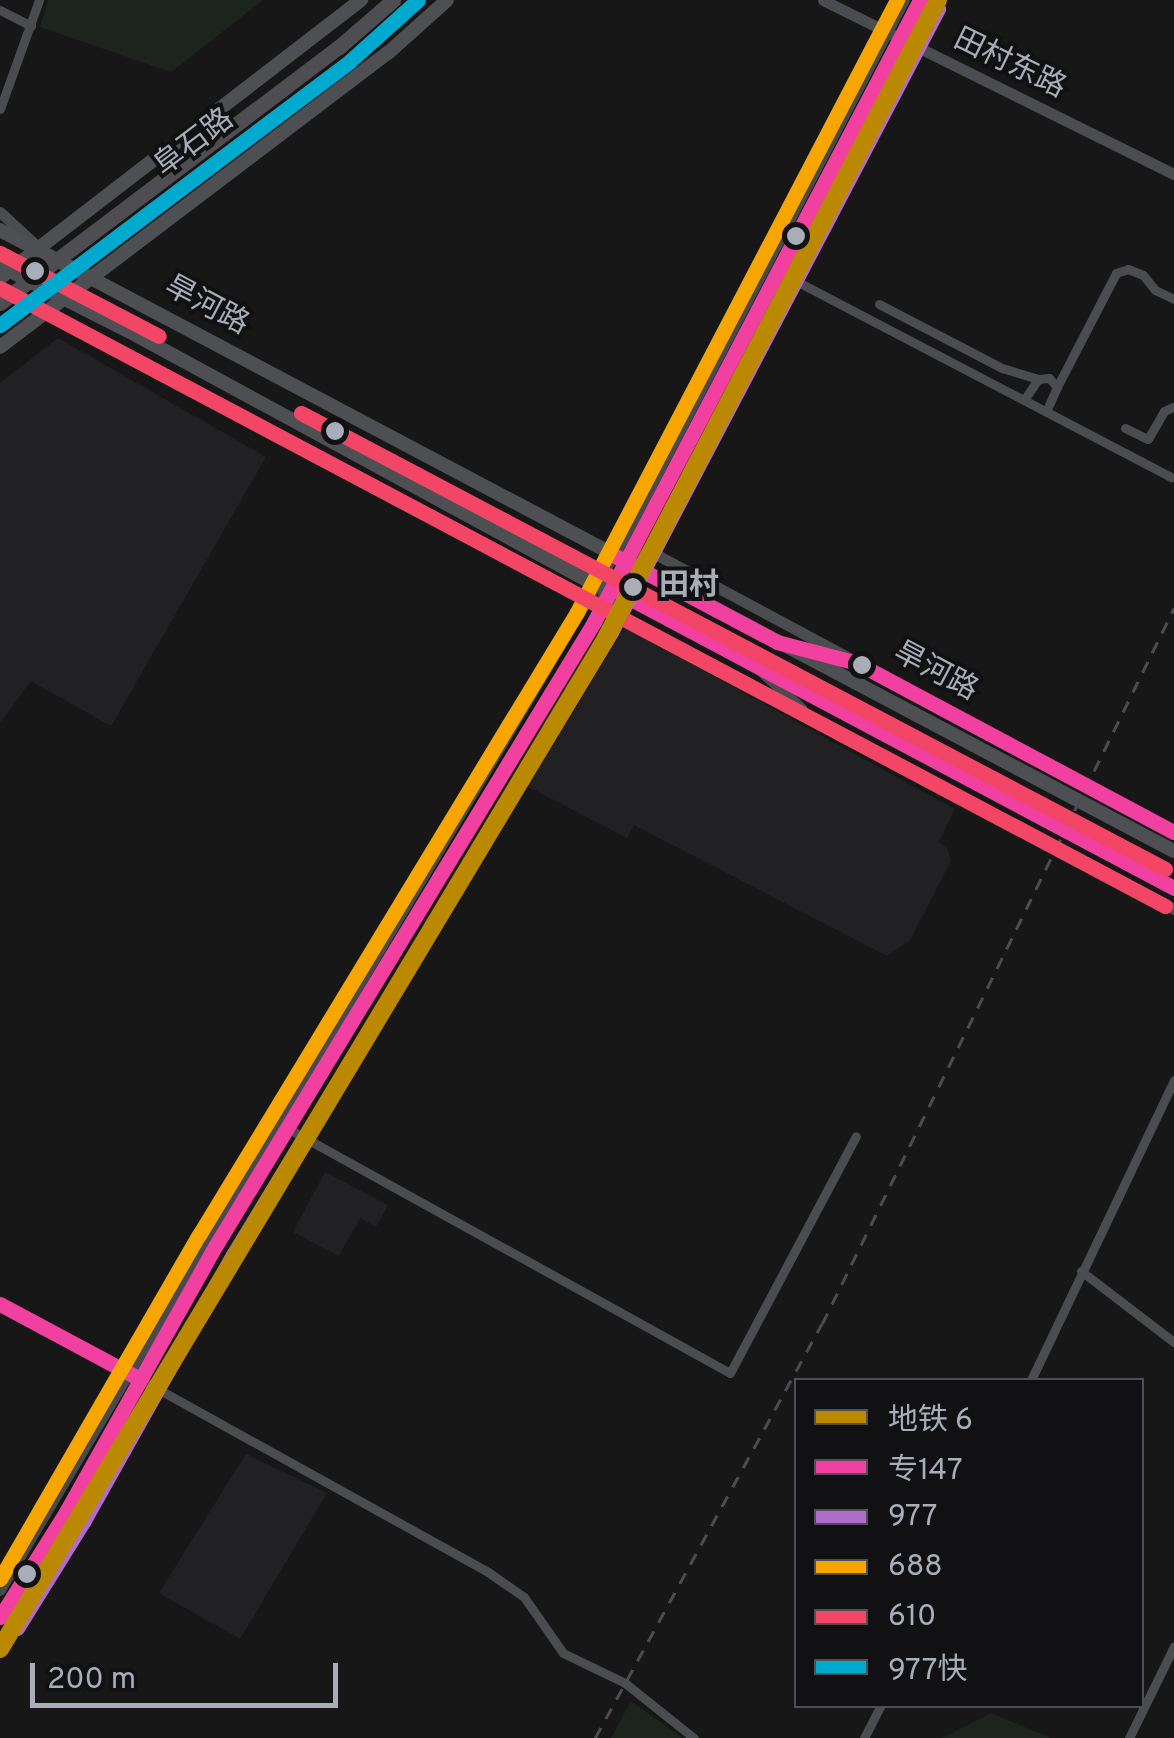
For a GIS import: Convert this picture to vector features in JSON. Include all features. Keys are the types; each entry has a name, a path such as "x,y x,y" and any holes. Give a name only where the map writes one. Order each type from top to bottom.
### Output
{"highway":[{"name":"阜石路","path":"0,303 393,0"},
{"name":"阜石路","path":"0,325 350,61 418,0"}],"main road":[{"name":"阜石路","path":"3,272 362,0"},
{"name":"阜石路","path":"0,347 388,53 446,0"},
{"path":"0,1616 287,1128 609,594 624,557 904,0"},
{"path":"0,1590 594,584 624,557 920,0"},
{"name":"旱河路","path":"0,230 1174,851"},
{"name":"旱河路","path":"3,272 64,298 609,594 752,664 1174,888"}],"street":[{"path":"0,109 39,0"},
{"name":"田村东路","path":"823,0 1174,174"},
{"path":"0,10 31,26"},
{"path":"0,212 38,248"},
{"path":"1046,412 1116,273 1128,270 1143,276 1155,290 1174,299"},
{"path":"778,271 1172,478"},
{"path":"879,304 1002,368 1038,380 1049,378 1057,387"},
{"path":"1024,400 1038,380"},
{"path":"1125,428 1148,439 1164,411 1174,408 1174,394"},
{"name":"旱河路","path":"624,557 658,556 1174,832"},
{"name":"旱河路","path":"609,594 625,618 1174,909"},
{"path":"777,642 857,663"},
{"path":"752,664 815,720"},
{"path":"1031,1378 1174,1080"},
{"path":"287,1128 730,1373 856,1136"},
{"path":"1081,1271 1174,1342"},
{"path":"0,1304 488,1572 524,1596 563,1653 625,1684 694,1738"},
{"path":"1144,1707 1174,1646"},
{"path":"864,1738 879,1708"},
{"path":"1129,1738 1144,1708"}],"shaded area":[{"path":"48,0 263,0 171,72 40,27"},
{"path":"58,338 266,457 111,726 31,681 0,723 0,383"},
{"path":"626,628 955,809 939,842 947,848 951,861 910,940 887,956 634,825 627,838 525,785 611,639"},
{"path":"325,1172 388,1205 376,1227 360,1218 339,1256 293,1232"},
{"path":"246,1454 327,1493 240,1639 159,1593"},
{"path":"631,1701 683,1738 611,1738"},
{"path":"991,1713 1051,1738 942,1738"}],"railway":[{"path":"595,1738 822,1324 1174,608"}],"metro line":[{"name":"6","path":"0,1649 606,638 938,0"}],"transit line":[{"name":"977快","path":"0,325 350,61 418,0"},
{"name":"688","path":"0,1579 199,1235 577,612 897,0"},
{"name":"专147","path":"0,1617 66,1512 216,1245 594,622 920,0"},
{"name":"977","path":"17,1628 83,1522 233,1255 611,632 938,9"},
{"name":"610","path":"0,253 159,336"},
{"name":"610","path":"0,288 1165,906"},
{"name":"610","path":"301,413 1165,869"},
{"name":"专147","path":"613,555 777,642 857,663 1174,832"},
{"name":"专147","path":"612,589 1174,888"},
{"name":"专147","path":"0,1304 140,1379"}],"place":[{"name":"田村","path":"633,587"}]}
